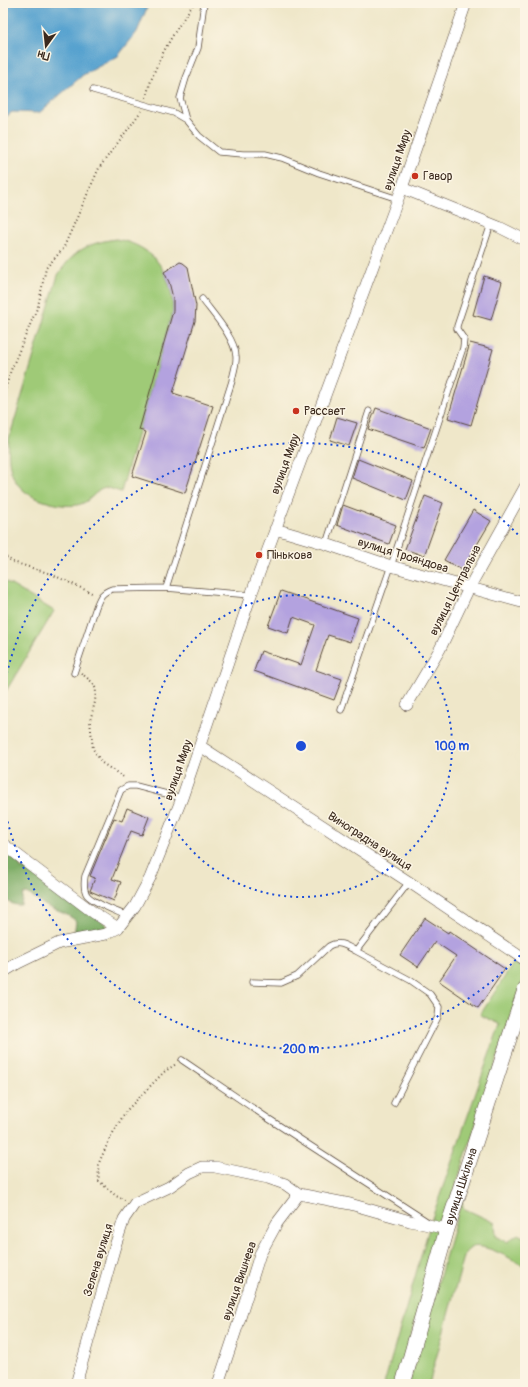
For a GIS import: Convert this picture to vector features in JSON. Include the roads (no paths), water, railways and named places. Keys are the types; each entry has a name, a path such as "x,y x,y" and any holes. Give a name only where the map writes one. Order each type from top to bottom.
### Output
{"street":[{"name":"вулиця Миру","path":"118,928 135,906 150,878 182,798 251,594 398,199 466,3"},
{"path":"402,188 491,224 525,240"},
{"name":"вулиця Центральна","path":"407,705 440,649 469,588 525,487"},
{"name":"вулиця Трояндова","path":"275,529 326,544 391,566 525,603"},
{"name":"Виноградна вулиця","path":"200,746 409,882 525,960"},
{"path":"3,844 94,913 118,928"},
{"path":"3,972 18,962 59,943 106,934 118,928"},
{"name":"вулиця Шкільна","path":"403,1384 440,1227 525,990"},
{"name":"Зелена вулиця","path":"76,1384 115,1246 124,1219 136,1203 169,1187 189,1173 202,1167 215,1166 268,1178 285,1184 299,1194"},
{"path":"299,1194 350,1204 410,1221 440,1227"},
{"name":"вулиця Вишнева","path":"218,1384 260,1254 277,1223 299,1194"}],"lane":[{"path":"186,120 180,98 198,48 204,3"},
{"path":"93,90 174,113 186,120 199,136 219,152 271,155 398,199"},
{"path":"341,710 391,566 463,348 464,339 457,329 457,326 491,224"},
{"path":"166,588 232,381 235,365 235,347 202,299"},
{"path":"326,544 369,411"},
{"path":"74,673 100,597 105,591 112,589 166,588 251,594"},
{"path":"127,916 98,903 87,895 84,886 85,876 121,790 128,786 136,786 182,798"},
{"path":"356,951 409,882"},
{"path":"252,982 281,983 297,976 334,942 342,944 410,980 430,994 439,1007 438,1017 394,1103"},
{"path":"182,1060 273,1122 440,1227"}],"water":[{"path":"3,3 149,3 137,32 118,56 83,75 39,113 12,112 3,119"}],"place":[{"name":"Гавор","path":"415,176"},
{"name":"Рассвет","path":"296,411"},
{"name":"Пінькова","path":"259,555"}]}
